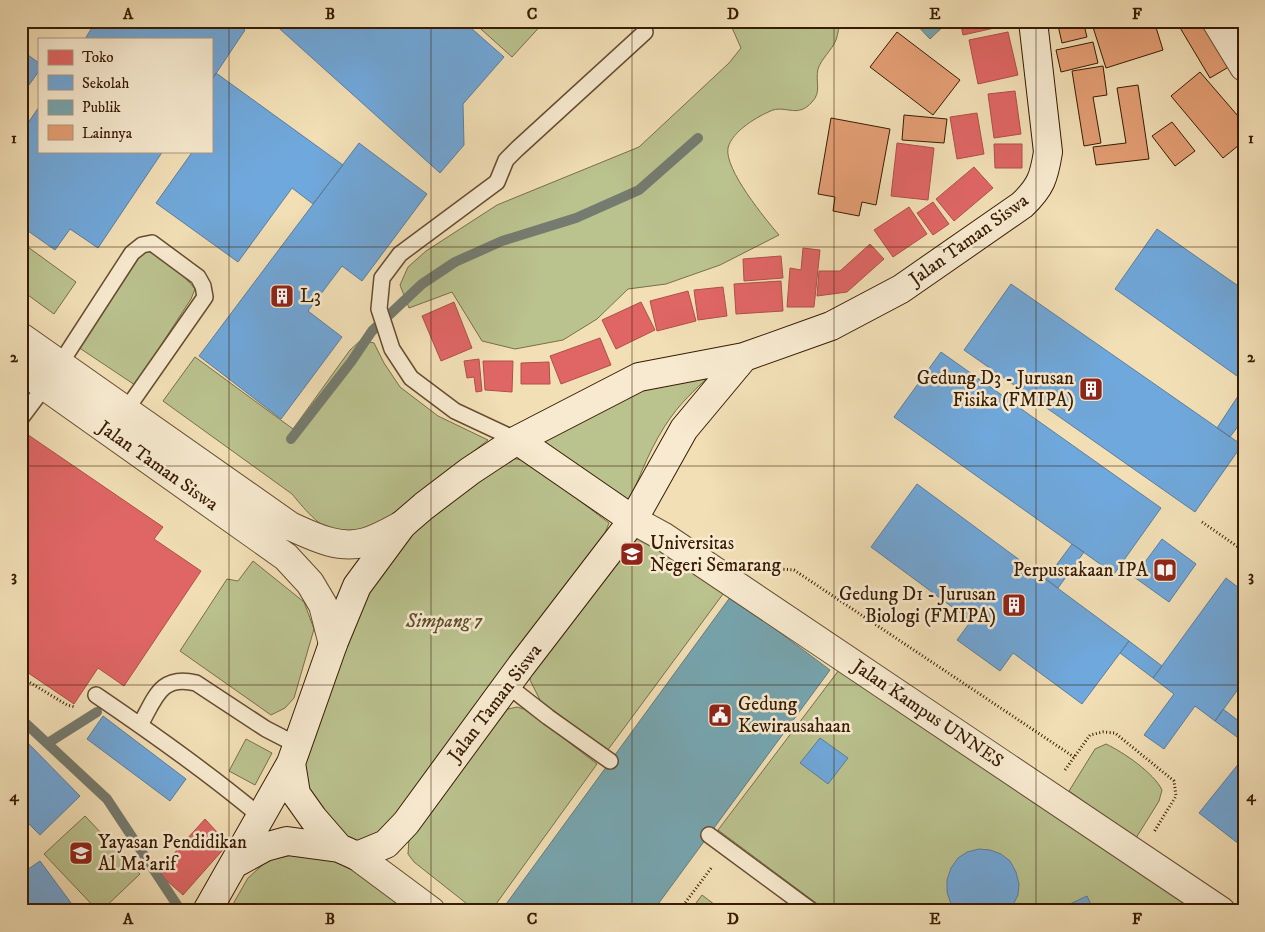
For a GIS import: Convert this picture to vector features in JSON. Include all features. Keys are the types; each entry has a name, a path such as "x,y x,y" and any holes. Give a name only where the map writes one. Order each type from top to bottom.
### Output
{"main road":[{"name":"Jalan Taman Siswa","path":"208,911 294,754 333,644 357,586 402,525 470,471 517,440 639,377 744,357 831,326 901,289 1022,205 1036,192 1044,173 1048,152 1033,21"},
{"path":"1216,21 1244,68"},
{"path":"21,337 52,375 126,410 290,526 318,539 343,545 366,542 402,525"},
{"name":"Jalan Taman Siswa","path":"294,754 296,794 313,818 348,852 386,844 406,823 507,685 633,520 684,429 744,357"},
{"name":"Jalan Taman Siswa","path":"21,369 52,375 286,557 310,583 323,606 333,644"},
{"path":"517,440 633,520"},
{"name":"Jalan Kampus UNNES","path":"633,520 664,537 1221,911"},
{"path":"261,817 287,841"},
{"path":"232,865 265,847 287,841 348,852 432,911"}],"lane":[{"path":"517,440 455,411 411,378 392,349 379,309 382,278 400,254 497,182 506,160 645,32"},
{"path":"21,418 52,375 132,253 142,245 152,243 198,277 203,286 204,297 126,410"},
{"path":"140,725 162,688 173,681 184,680 196,683 266,730 294,754"},
{"path":"507,685 610,761"},
{"path":"96,695 140,725 236,796 261,817"},
{"path":"709,835 812,911"}],"path":[{"path":"1202,522 1244,551"},
{"path":"751,595 767,573 778,569 794,570 1074,757"},
{"path":"21,676 67,705 82,709 96,695"},
{"path":"1049,794 1090,735 1103,732 1115,734 1174,781 1176,796 1172,805 1139,855"},
{"path":"679,911 726,848"}],"green space":[{"path":"472,21 545,21 512,57"},
{"path":"729,21 840,21 836,40 818,69 818,90 812,102 807,107 797,111 778,109 760,116 740,130 730,142 728,148 732,168 739,181 779,235 720,265 666,284 628,289 597,319 563,340 515,349 482,341 452,292 409,308 400,285 408,267 426,251 497,205 639,147 729,63 741,48"},
{"path":"21,242 76,282 54,314 21,290"},
{"path":"146,250 173,267 195,289 191,299 135,385 78,347 138,257"},
{"path":"361,340 374,343 384,363 400,387 438,416 488,440 403,508 378,523 364,528 336,531 324,526 292,494 163,401 195,357 293,429 350,350"},
{"path":"717,369 681,404 664,427 647,459 628,505 536,441 638,387"},
{"name":"Simpang 7","path":"511,458 527,461 609,523 601,543 402,816 358,846 345,839 305,786 300,763 365,590 417,523"},
{"path":"641,538 726,590 607,751 540,700 530,680 532,669 630,540"},
{"path":"253,561 304,602 314,629 294,698 285,708 271,715 180,651 227,579 238,581"},
{"path":"842,666 1205,911 827,911 718,830"},
{"path":"517,707 527,710 597,764 491,911 476,911 414,862 408,854 409,838 499,717 508,709"},
{"path":"246,739 272,753 255,785 229,771"},
{"path":"1106,744 1121,752 1145,770 1162,790 1159,801 1136,838 1069,791 1095,749"},
{"path":"85,816 140,874 101,911 98,911 44,854"},
{"path":"293,855 332,860 356,872 407,909 406,911 229,911 248,878 268,860"},
{"path":"702,895 723,911 690,911"}],"building: Toko":[{"path":"960,21 1007,21 1008,25 963,35"},
{"path":"1008,32 1018,75 978,84 969,40"},
{"path":"1015,91 1021,134 994,138 988,94"},
{"path":"977,113 984,154 957,159 950,117"},
{"path":"897,143 934,148 928,200 891,196"},
{"path":"994,144 1022,144 1022,168 995,168"},
{"path":"974,167 993,188 954,221 936,199"},
{"path":"933,202 949,224 933,235 917,213"},
{"path":"909,207 927,234 893,257 874,230"},
{"path":"870,244 884,259 847,292 817,296 819,271 840,271"},
{"path":"803,248 820,250 814,307 787,307 790,268 801,270"},
{"path":"781,256 783,278 744,281 743,259"},
{"path":"781,281 783,311 736,314 734,284"},
{"path":"723,287 727,316 698,320 694,290"},
{"path":"688,291 696,321 657,331 650,301"},
{"path":"454,302 472,348 441,361 422,316"},
{"path":"641,302 655,330 616,349 602,320"},
{"path":"600,338 611,365 561,384 550,356"},
{"path":"479,359 482,391 476,392 474,377 467,378 464,361"},
{"path":"483,361 513,361 512,392 485,390"},
{"path":"549,362 550,384 521,384 521,363"},
{"path":"21,430 163,527 154,539 201,571 124,686 98,668 74,704 21,668"},
{"path":"205,819 228,844 183,895 157,872"}],"building: Sekolah":[{"path":"96,21 232,21 245,30 212,80 212,38 86,38"},
{"path":"271,21 463,21 504,57 463,104 464,145 440,173"},
{"path":"21,50 38,62 38,72 21,96"},
{"path":"216,73 343,165 313,204 292,188 238,262 156,203 192,152 212,152 212,79"},
{"path":"38,108 38,152 162,152 98,248 70,229 55,250 21,226 21,133"},
{"name":"L3","path":"359,143 427,194 362,281 342,266 308,311 342,337 281,419 199,356"},
{"path":"1157,229 1244,290 1244,381 1115,289"},
{"name":"Gedung D3 - Jurusan Fisika (FMIPA)","path":"1011,284 1242,445 1195,512 964,350"},
{"path":"941,352 1161,508 1114,574 894,417"},
{"path":"1244,387 1244,418 1230,437 1217,428"},
{"name":"Gedung D1 - Jurusan Biologi (FMIPA)","path":"917,484 1129,641 1082,704 1013,653 1000,671 957,640 971,621 871,547"},
{"name":"Perpustakaan IPA","path":"1162,539 1196,564 1169,602 1134,577"},
{"path":"1072,544 1084,552 1058,588 1046,579"},
{"path":"1226,578 1244,592 1244,681 1215,721 1195,706 1164,749 1144,735 1174,694 1153,678"},
{"path":"1129,641 1162,666 1153,678 1120,653"},
{"path":"1223,709 1244,725 1244,742 1215,721"},
{"path":"103,716 186,779 170,801 87,739"},
{"path":"21,736 80,796 40,835 21,816"},
{"path":"820,738 848,758 828,784 800,763"},
{"path":"1244,757 1244,848 1199,813"},
{"path":"979,849 1001,854 1010,861 1016,872 1019,884 1018,895 1009,911 957,911 951,904 947,892 947,880 951,868 958,858 967,852"},
{"path":"40,861 77,911 21,911 21,874"},
{"path":"1087,896 1094,911 1055,911"}],"building: Publik":[{"path":"913,21 949,21 930,39"},
{"name":"Gedung Kewirausahaan","path":"731,596 830,670 653,911 501,911"}],"building: Lainnya":[{"path":"1057,21 1083,21 1087,37 1062,43"},
{"path":"1091,21 1154,21 1163,50 1106,68"},
{"path":"1176,21 1205,21 1232,65 1210,78"},
{"path":"897,32 960,80 933,115 870,67"},
{"path":"1093,42 1098,63 1061,72 1056,50"},
{"path":"1103,66 1107,95 1093,97 1101,143 1084,146 1072,71"},
{"path":"1200,72 1244,123 1244,141 1223,158 1171,96"},
{"path":"1138,85 1149,159 1096,165 1093,147 1126,143 1117,88"},
{"path":"904,115 947,119 944,143 902,140"},
{"path":"831,118 890,129 876,205 862,202 859,216 833,211 835,197 818,194"},
{"path":"1172,122 1195,151 1175,166 1152,136"}],"waterway":[{"path":"291,439 351,362 372,331 422,284 455,262 502,241 576,218 639,190 698,138"},
{"path":"48,743 97,712"},
{"path":"21,719 107,799 181,911"}],"place":[{"name":"L3","path":"282,296"},
{"name":"Gedung D3 - Jurusan Fisika (FMIPA)","path":"1091,389"},
{"name":"Universitas Negeri Semarang","path":"632,554"},
{"name":"Perpustakaan IPA","path":"1165,570"},
{"name":"Gedung D1 - Jurusan Biologi (FMIPA)","path":"1014,605"},
{"name":"Gedung Kewirausahaan","path":"720,715"},
{"name":"Yayasan Pendidikan Al Ma'arif","path":"81,853"}]}
